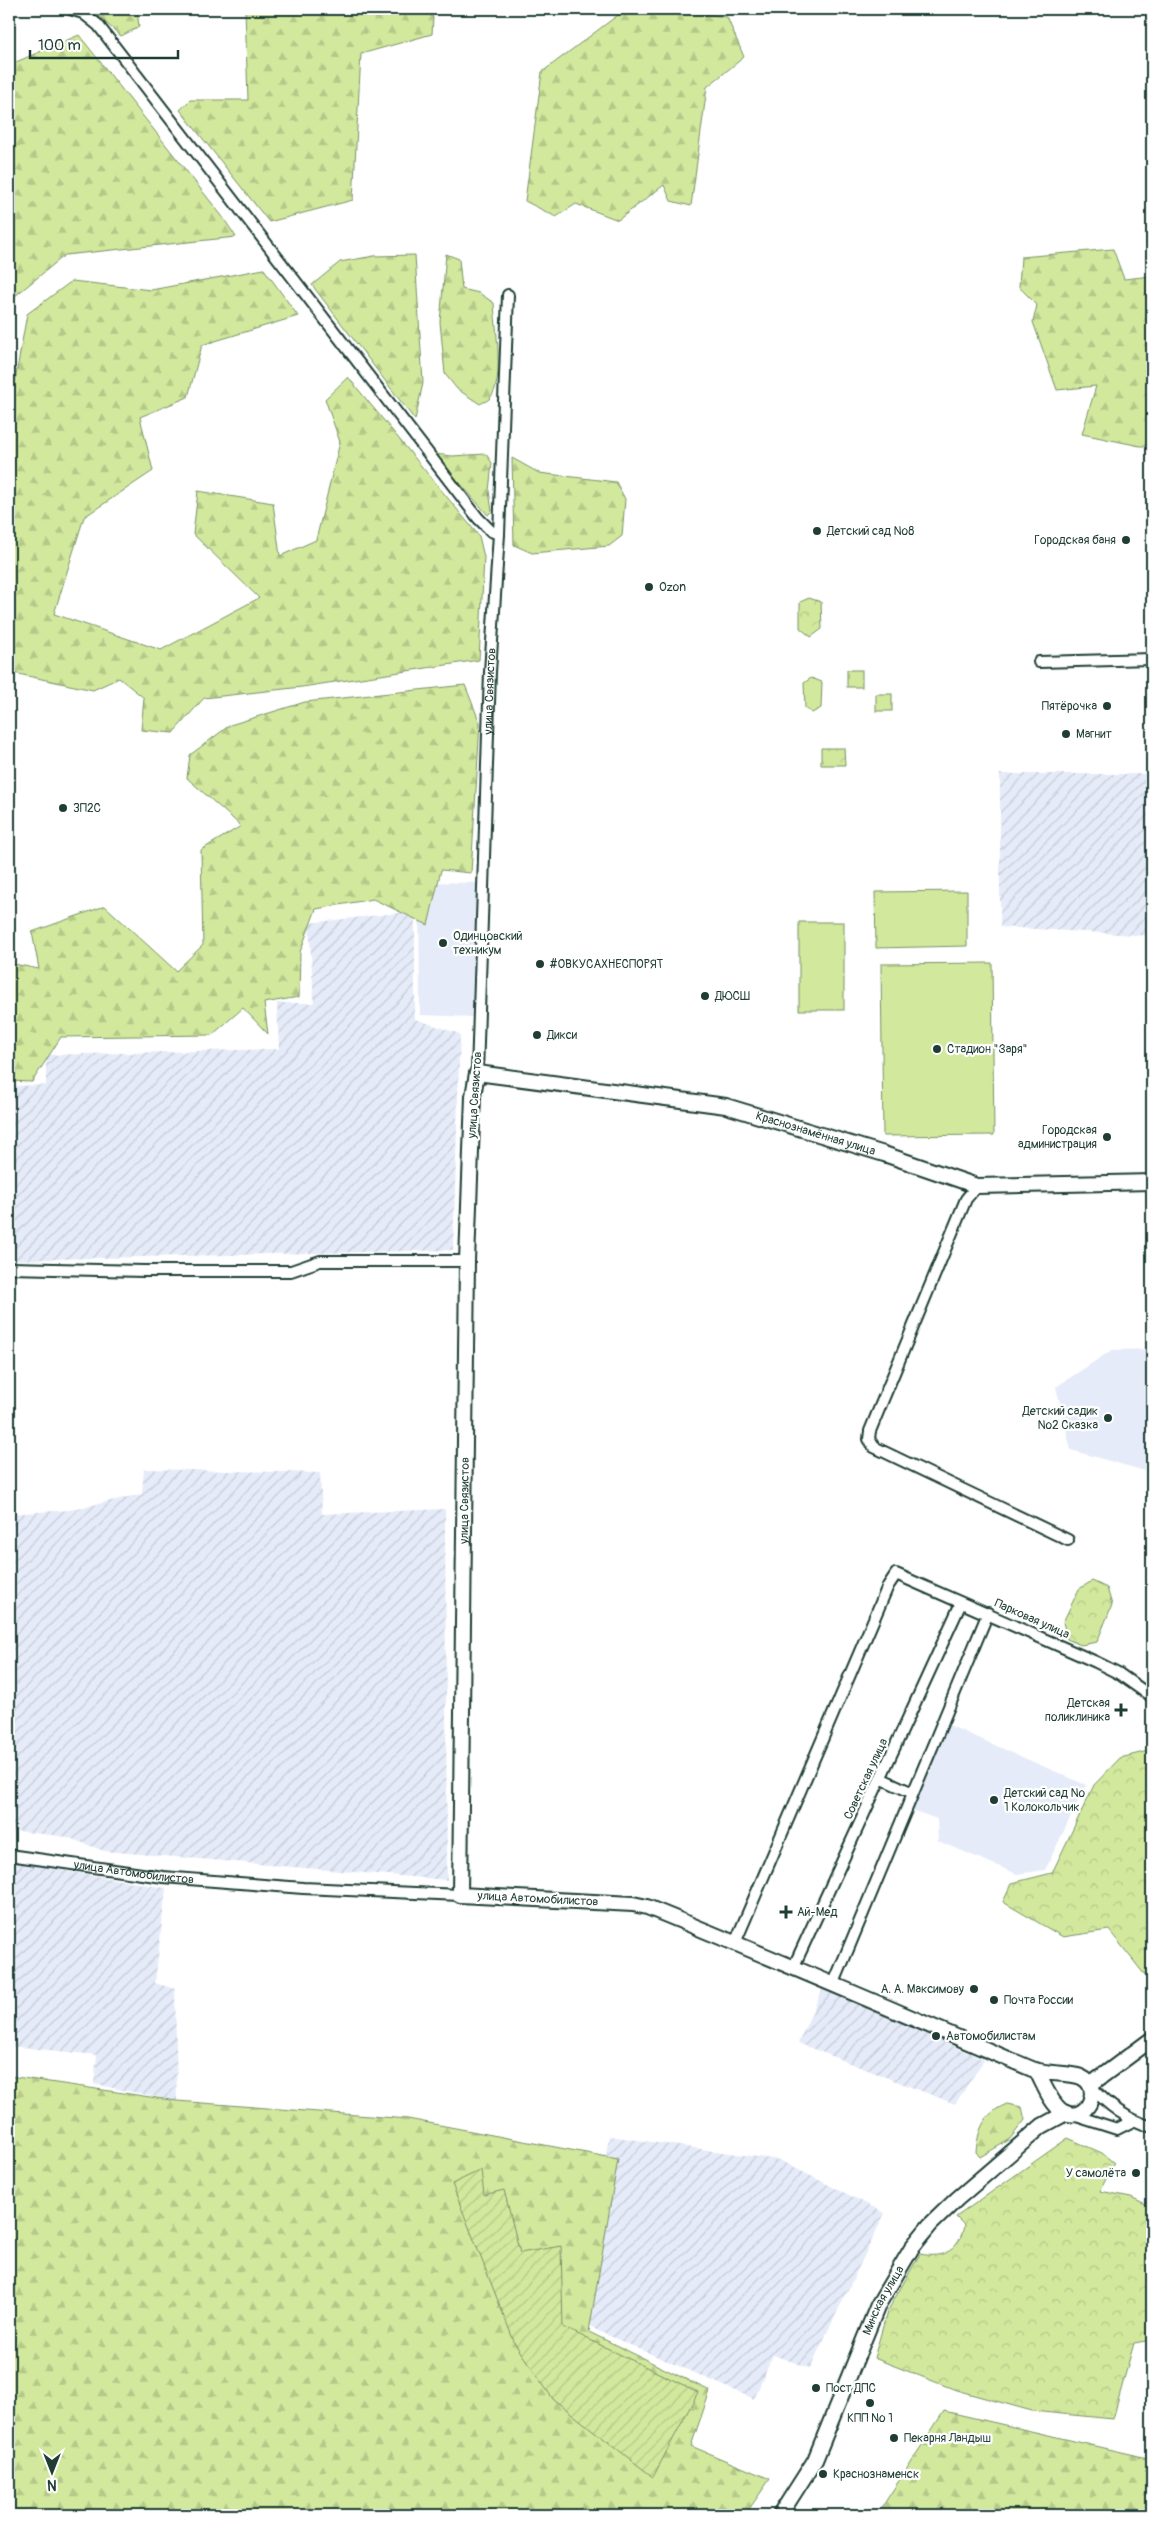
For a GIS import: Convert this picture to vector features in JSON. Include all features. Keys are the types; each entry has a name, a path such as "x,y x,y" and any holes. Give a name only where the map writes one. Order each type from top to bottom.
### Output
{"street":[{"path":"70,9 83,13 98,25 478,518 491,531 499,534"},
{"name":"улица Связистов","path":"460,1895 467,1261 473,1096 477,1073 490,672 499,534 508,295"},
{"path":"1039,662 1152,659"},
{"name":"Краснознамённая улица","path":"477,1073 726,1106 884,1154 978,1186 1152,1182"},
{"path":"978,1186 966,1199 870,1431 869,1439 874,1447 1068,1540"},
{"path":"9,1268 144,1271 291,1271 320,1261 467,1261"},
{"name":"Парковая улица","path":"735,1943 884,1595 896,1574 988,1613 1118,1673 1152,1697"},
{"name":"Советская улица","path":"794,1966 961,1603"},
{"path":"834,1983 988,1613"},
{"path":"880,1778 913,1793"},
{"name":"улица Автомобилистов","path":"9,1855 163,1877 303,1888 640,1905 794,1966 1036,2070 1069,2076"},
{"path":"1090,2085 1152,2039"},
{"path":"1036,2070 1062,2110 1117,2129 1133,2121"},
{"path":"1062,2110 1053,2094 1056,2084 1069,2076 1081,2077 1098,2095 1133,2121 1152,2127"},
{"path":"1062,2110 1081,2112 1090,2104 1092,2098 1090,2085"},
{"name":"Минская улица","path":"780,2515 815,2460 870,2323 900,2266 922,2235 948,2207 1062,2110"}],"shaded area":[{"path":"1000,774 1152,774 1152,936 1000,927"},
{"path":"419,882 478,883 473,1017 420,1015"},
{"path":"415,911 415,1019 460,1034 453,1250 9,1260 9,1086 46,1085 46,1055 279,1049 277,1003 314,1003 309,923"},
{"name":"Детский садик №2 Сказка","path":"1152,1349 1152,1473 1071,1450 1056,1387 1112,1350"},
{"path":"144,1469 320,1473 322,1514 445,1509 447,1880 104,1851 67,1837 9,1830 9,1514 70,1510 142,1494"},
{"name":"Детский сад № 1 Колокольчик","path":"944,1723 1086,1785 1045,1870 1017,1874 938,1841 937,1819 906,1808"},
{"path":"9,1861 166,1888 155,1983 175,1989 177,2101 94,2084 97,2055 9,2046"},
{"path":"823,1988 984,2060 955,2104 798,2043"},
{"path":"609,2136 779,2160 885,2213 810,2368 773,2355 754,2399 596,2330 579,2313"}],"green space":[{"path":"90,9 137,9 139,27 121,36"},
{"path":"245,9 421,9 433,17 432,34 361,54 353,200 269,222 180,110 190,100 248,100"},
{"path":"626,9 662,9 727,17 744,57 707,87 691,206 671,201 664,185 618,220 576,204 556,217 525,201 542,72"},
{"path":"79,35 222,216 236,237 65,255 9,301 9,65"},
{"path":"1113,249 1124,279 1152,276 1152,446 1140,446 1082,434 1096,386 1057,390 1033,322 1037,305 1019,287 1021,257"},
{"path":"446,254 459,259 462,289 479,293 494,303 498,353 497,380 495,390 490,398 480,404 457,389 445,374 440,322"},
{"path":"415,255 423,383 415,420 312,285 340,262 374,256"},
{"path":"264,269 298,316 202,345 188,397 140,417 153,471 84,517 54,614 161,650 259,598 193,534 198,491 273,503 280,556 316,540 340,442 325,399 348,377 479,536 484,557 479,660 302,687 204,698 173,733 141,730 144,698 119,678 93,690 9,672 9,414 27,314 72,281 151,290"},
{"path":"434,454 452,456 486,454 492,463 489,491 492,511 488,515"},
{"path":"512,458 539,473 616,482 625,499 622,536 609,546 532,553 514,545"},
{"path":"809,598 821,602 822,629 811,637 800,628 800,602"},
{"path":"847,670 862,670 862,687 847,687"},
{"path":"811,678 822,682 821,708 812,713 805,708 804,683"},
{"path":"465,685 480,723 471,873 441,870 428,925 373,899 316,909 300,952 299,997 264,1003 268,1034 243,1008 212,1035 61,1037 32,1082 9,1081 9,963 39,969 32,932 105,906 176,971 203,945 201,850 241,826 187,778 190,755 230,725 305,702"},
{"path":"876,694 892,694 892,711 876,711"},
{"path":"821,748 844,748 845,765 821,765"},
{"path":"967,891 967,946 876,948 875,892"},
{"path":"799,922 844,922 844,1010 799,1010"},
{"name":"Стадион \"Заря\"","path":"992,963 994,1135 883,1136 881,964"},
{"path":"1092,1581 1107,1588 1112,1605 1097,1642 1081,1645 1067,1639 1063,1622 1079,1589"},
{"path":"1152,1750 1152,1984 1109,1930 1063,1937 1003,1902 1012,1883 1052,1873 1094,1785 1120,1758"},
{"path":"9,2076 177,2101 408,2119 618,2159 589,2332 710,2391 691,2446 770,2479 745,2515 9,2515"},
{"path":"1007,2104 1022,2107 1025,2120 1009,2140 980,2157 976,2152 978,2136 984,2123 993,2112"},
{"path":"1068,2138 1102,2153 1114,2163 1100,2191 1131,2197 1152,2207 1152,2340 1134,2343 1113,2419 1032,2411 956,2390 874,2358 887,2312 920,2254 936,2255 950,2251 959,2241 964,2225 956,2217"},
{"path":"481,2170 484,2195 504,2190 520,2253 561,2246 563,2327 698,2392 653,2477 553,2399 515,2344 452,2184"},
{"path":"944,2411 1152,2459 1152,2515 824,2515 827,2511 880,2510"}],"place":[{"name":"Детский сад №8","path":"817,531"},
{"name":"Городская баня","path":"1126,540"},
{"name":"Ozon","path":"649,587"},
{"name":"Пятёрочка","path":"1107,706"},
{"name":"Магнит","path":"1066,734"},
{"name":"3П2С","path":"63,808"},
{"name":"Одинцовский техникум","path":"443,943"},
{"name":"#ОВКУСАХНЕСПОРЯТ","path":"540,964"},
{"name":"ДЮСШ","path":"705,996"},
{"name":"Дикси","path":"537,1035"},
{"name":"Стадион \"Заря\"","path":"937,1049"},
{"name":"Городская администрация","path":"1107,1137"},
{"name":"Детский садик №2 Сказка","path":"1108,1418"},
{"name":"Детская поликлиника","path":"1121,1710"},
{"name":"Детский сад № 1 Колокольчик","path":"994,1800"},
{"name":"Ай-Мед","path":"786,1912"},
{"name":"А. А. Максимову","path":"974,1989"},
{"name":"Почта России","path":"994,2000"},
{"name":"Автомобилистам","path":"936,2036"},
{"name":"У самолёта","path":"1136,2173"},
{"name":"Пост ДПС","path":"816,2388"},
{"name":"КПП № 1","path":"870,2403"},
{"name":"Пекарня Ландыш","path":"894,2438"},
{"name":"Краснознаменск","path":"823,2474"}]}
